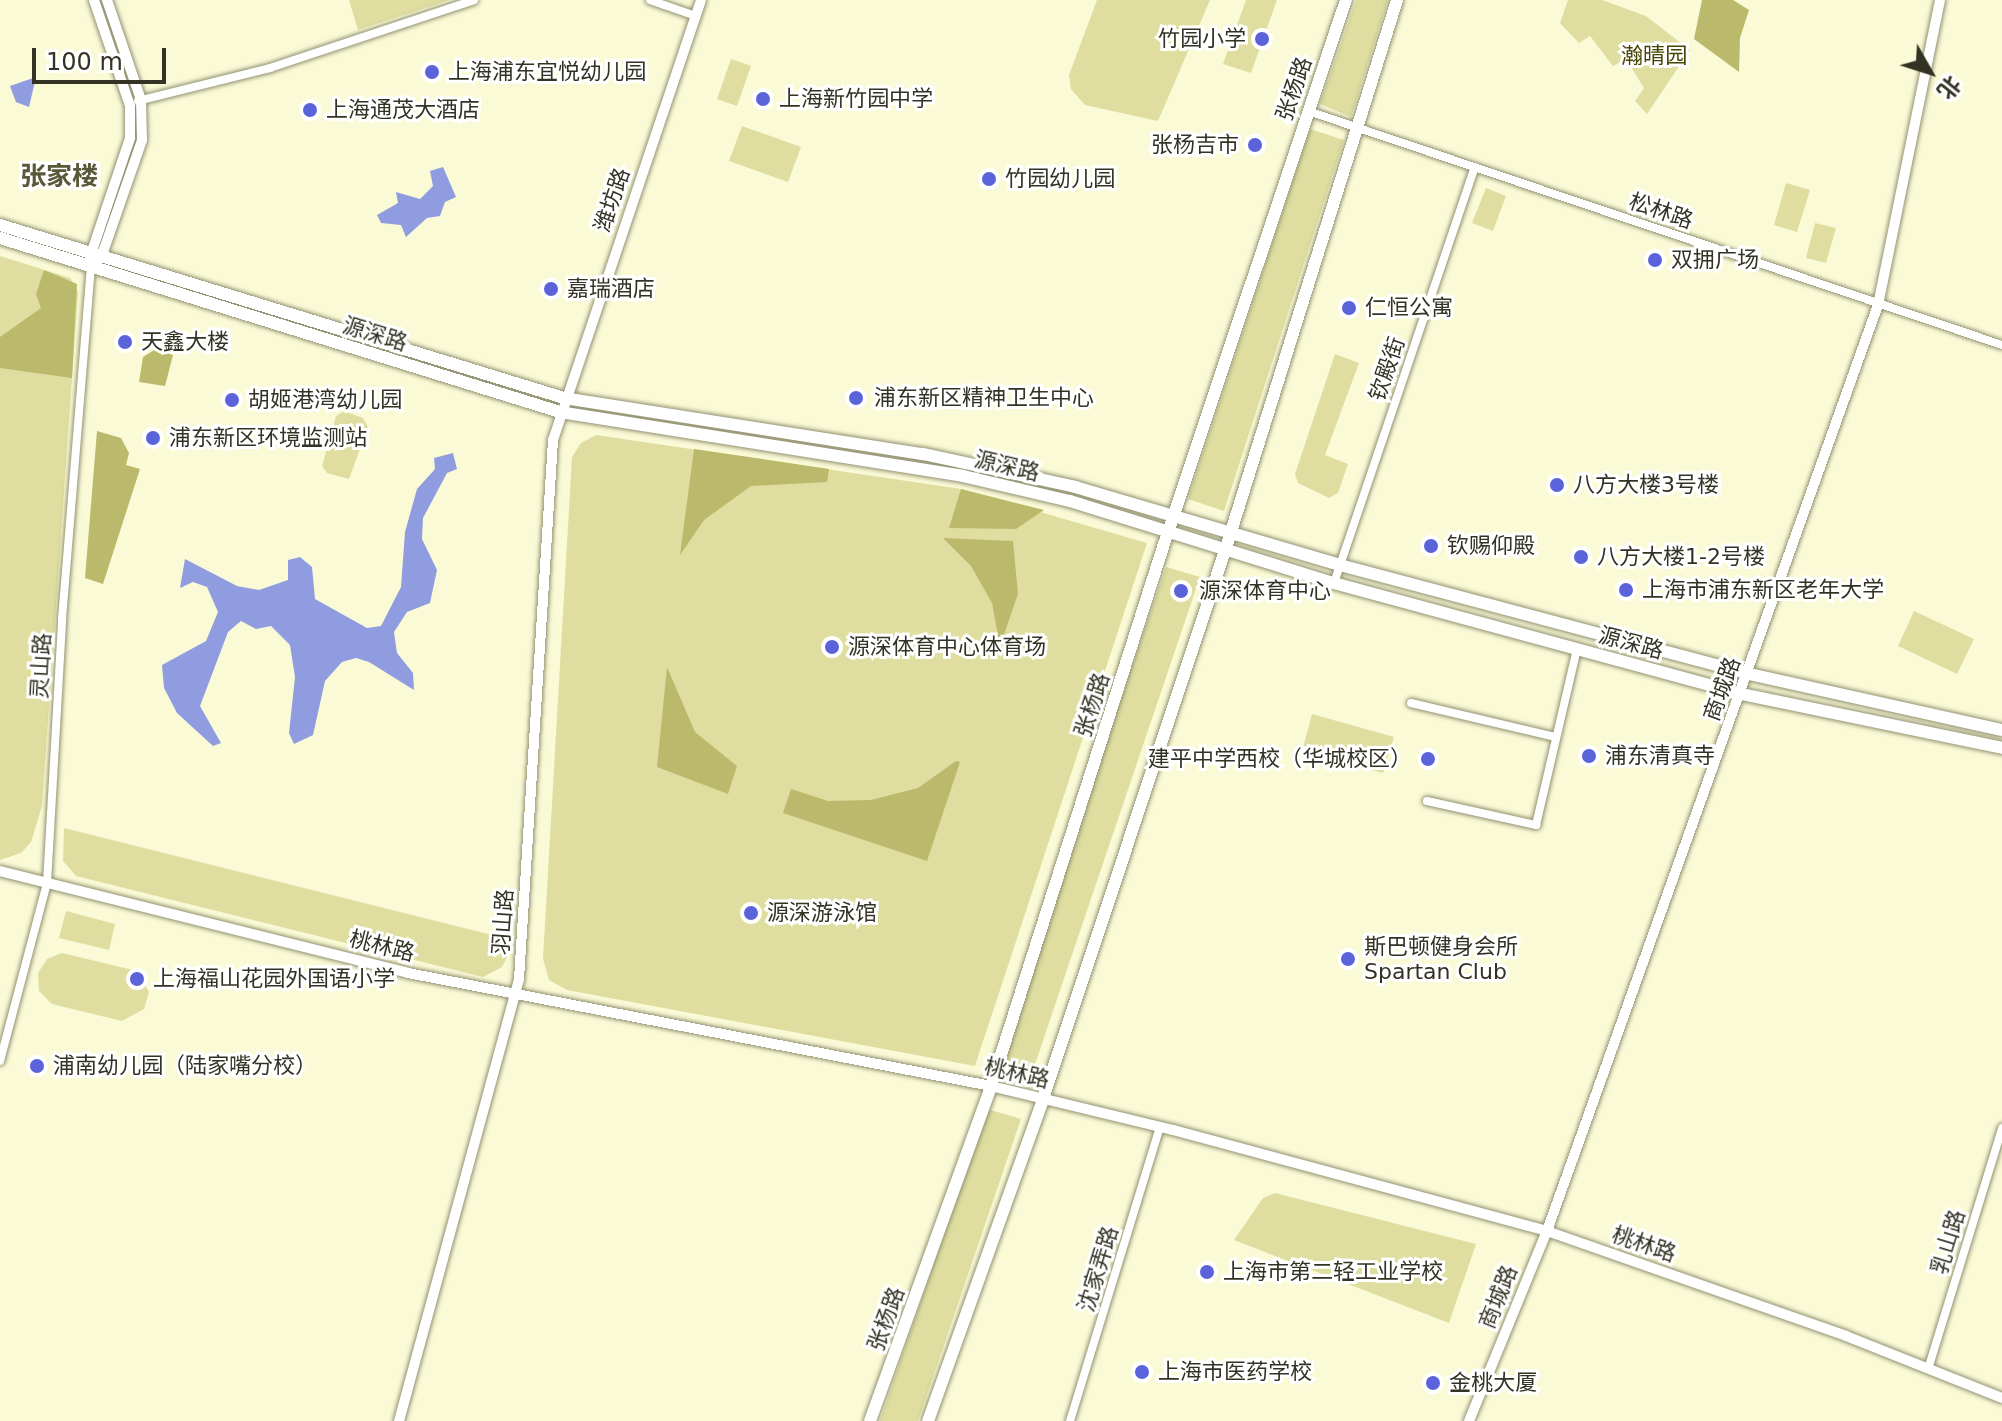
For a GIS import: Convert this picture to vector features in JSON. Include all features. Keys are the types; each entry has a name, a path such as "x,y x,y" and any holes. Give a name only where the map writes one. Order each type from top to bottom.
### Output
{"main road":[{"name":"张杨路","path":"870,1421 991,1086 1169,531 1346,0"},
{"path":"928,1421 1043,1099 1231,533 1397,0"},
{"name":"源深路","path":"0,225 564,398 923,454 1075,487 1340,565 1749,674 2002,730"},
{"name":"源深路","path":"0,238 560,412 963,476 1169,531 1334,583 1742,694 2002,748"}],"street":[{"path":"94,0 130,106 130,138 96,254"},
{"path":"91,267 142,140 141,100 107,0"},
{"path":"130,106 141,100 260,71 474,0"},
{"path":"650,0 696,16"},
{"name":"潍坊路","path":"560,412 701,0"},
{"name":"商城路","path":"1469,1421 1547,1231 1742,694 1878,305 1923,106 1940,0"},
{"name":"松林路","path":"1308,111 2002,345"},
{"name":"钦殿街","path":"1334,583 1475,167"},
{"name":"灵山路","path":"0,1061 47,883 62,619 91,267"},
{"name":"羽山路","path":"399,1421 516,994 553,440 560,412"},
{"path":"1427,801 1536,825 1577,649"},
{"path":"1411,703 1556,737"},
{"name":"桃林路","path":"0,871 408,973 991,1086 1160,1127 1547,1231 1929,1366 2002,1398"},
{"name":"沈家弄路","path":"1070,1421 1160,1127"},
{"name":"乳山路","path":"1929,1366 2002,1128"}],"green space":[{"path":"349,0 449,0 358,30"},
{"path":"1097,0 1210,0 1158,121 1085,105 1071,89 1069,75"},
{"path":"1246,0 1277,0 1251,73 1223,64"},
{"path":"1356,0 1388,0 1351,117 1320,104"},
{"name":"瀚晴园","path":"1568,0 1602,0 1646,16 1690,50 1647,114 1635,101 1644,88 1626,59 1613,66 1590,36 1579,43 1560,23"},
{"path":"731,59 751,66 737,106 717,99"},
{"path":"742,126 801,147 788,182 729,161"},
{"path":"1310,129 1344,140 1224,511 1188,499"},
{"path":"1786,183 1810,190 1797,232 1774,225"},
{"path":"1486,188 1506,196 1493,231 1472,223"},
{"path":"1815,223 1836,228 1826,263 1806,258"},
{"path":"0,256 70,278 78,292 42,806 31,842 21,853 0,860"},
{"path":"1335,354 1359,363 1325,455 1348,464 1338,493 1329,498 1298,483 1295,474"},
{"path":"344,411 363,418 368,427 349,479 327,473 322,466 336,416"},
{"name":"源深体育中心","path":"596,435 961,489 1147,543 975,1066 567,990 549,980 543,959 572,457 581,443"},
{"path":"1166,567 1200,577 1031,1076 996,1065"},
{"path":"1914,611 1974,639 1957,674 1898,646"},
{"path":"1312,714 1394,737 1383,773 1302,751"},
{"path":"64,828 512,940 510,951 502,967 483,977 76,876 63,861"},
{"path":"66,911 115,924 109,950 59,938"},
{"path":"62,953 137,971 149,992 144,1009 122,1021 52,1004 39,991 38,973 47,959"},
{"path":"987,1109 1021,1119 918,1421 880,1421"},
{"path":"1275,1193 1476,1244 1449,1323 1234,1240 1263,1198"}],"shaded area":[{"path":"1702,0 1733,0 1749,10 1740,38 1739,72 1694,39"},
{"path":"44,270 77,284 72,378 0,368 0,337 41,308 36,294"},
{"path":"156,349 173,355 165,386 139,382 143,357"},
{"path":"97,431 121,438 129,453 126,465 140,469 103,584 85,578"},
{"path":"694,449 829,469 827,482 751,486 704,520 680,555"},
{"path":"961,489 1044,510 1016,529 949,528"},
{"path":"943,538 1013,541 1018,594 1000,646 992,603 971,566"},
{"path":"667,667 695,732 737,766 728,794 657,767"},
{"path":"956,761 960,762 927,861 783,813 791,789 828,801 871,800 918,788"}],"water":[{"path":"36,77 29,107 16,102 10,86"},
{"path":"443,167 456,197 445,202 440,216 427,218 406,237 401,225 381,223 377,215 398,203 396,192 420,199 433,186 430,171"},
{"path":"453,453 457,469 447,473 423,518 422,539 437,570 430,603 407,612 394,632 397,653 413,673 414,690 369,662 356,658 342,662 325,681 313,735 294,744 289,733 295,677 290,645 271,626 256,629 241,621 228,632 200,706 221,743 213,746 177,713 164,688 162,665 206,641 218,612 207,587 193,582 180,588 185,559 237,586 259,590 288,580 288,560 300,557 312,567 315,599 367,628 381,626 401,587 405,532 417,489 435,469 434,458"}],"place":[{"name":"竹园小学","path":"1262,39"},
{"name":"上海浦东宜悦幼儿园","path":"432,72"},
{"name":"上海新竹园中学","path":"763,99"},
{"name":"上海通茂大酒店","path":"310,110"},
{"name":"张杨吉市","path":"1255,145"},
{"name":"竹园幼儿园","path":"989,179"},
{"name":"双拥广场","path":"1655,260"},
{"name":"嘉瑞酒店","path":"551,289"},
{"name":"仁恒公寓","path":"1349,308"},
{"name":"天鑫大楼","path":"125,342"},
{"name":"浦东新区精神卫生中心","path":"856,398"},
{"name":"胡姬港湾幼儿园","path":"232,400"},
{"name":"浦东新区环境监测站","path":"153,438"},
{"name":"八方大楼3号楼","path":"1557,485"},
{"name":"钦赐仰殿","path":"1431,546"},
{"name":"八方大楼1-2号楼","path":"1581,557"},
{"name":"上海市浦东新区老年大学","path":"1626,590"},
{"name":"源深体育中心","path":"1181,591"},
{"name":"源深体育中心体育场","path":"832,647"},
{"name":"浦东清真寺","path":"1589,756"},
{"name":"建平中学西校（华城校区）","path":"1428,759"},
{"name":"源深游泳馆","path":"751,913"},
{"name":"斯巴顿健身会所 Spartan Club","path":"1348,959"},
{"name":"上海福山花园外国语小学","path":"137,979"},
{"name":"浦南幼儿园（陆家嘴分校）","path":"37,1066"},
{"name":"上海市第二轻工业学校","path":"1207,1272"},
{"name":"上海市医药学校","path":"1142,1372"},
{"name":"金桃大厦","path":"1433,1383"}],"district":[{"name":"张家楼","path":"59,177"}]}
